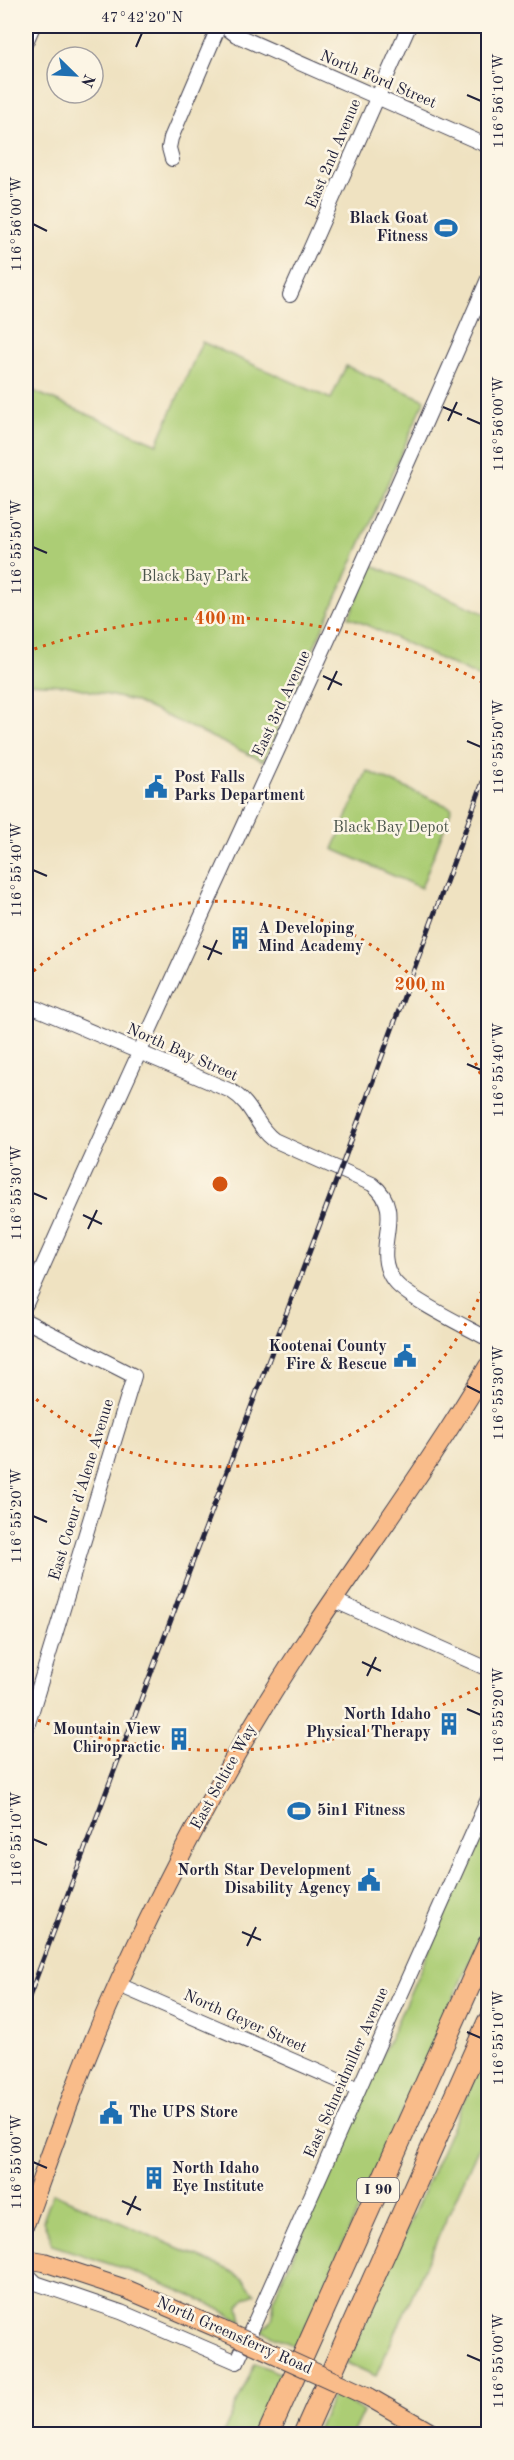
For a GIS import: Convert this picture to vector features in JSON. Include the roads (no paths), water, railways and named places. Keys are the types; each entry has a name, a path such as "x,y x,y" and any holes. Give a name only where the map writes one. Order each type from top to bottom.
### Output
{"highway":[{"name":"I 90","path":"268,2434 489,1945"},
{"name":"I 90","path":"304,2434 489,2022"}],"main road":[{"name":"East Seltice Way","path":"26,2222 60,2126 119,1985 186,1845 265,1705 333,1600 435,1452 489,1366"},
{"name":"North Greensferry Road","path":"26,2259 44,2262 126,2289 222,2330 369,2397 434,2434"}],"street":[{"path":"26,42 33,26"},
{"path":"172,159 169,148 171,138 219,26"},
{"name":"North Ford Street","path":"224,26 236,36 489,146"},
{"name":"East 2nd Avenue","path":"290,295 409,26"},
{"name":"East 3rd Avenue","path":"26,1304 139,1052 303,698 489,279"},
{"name":"North Bay Street","path":"26,1004 231,1091 249,1105 267,1134 274,1140 376,1186 385,1197 390,1212 384,1250 386,1265 393,1280 412,1296 489,1339"},
{"name":"East Coeur d'Alene Avenue","path":"26,1321 134,1376 26,1730"},
{"path":"333,1600 489,1669"},
{"name":"East Schneidmiller Avenue","path":"237,2362 489,1799"},
{"name":"North Geyer Street","path":"119,1985 358,2089"},
{"name":"North Greensferry Road","path":"26,2273 36,2283 121,2312 237,2362"}],"railway":[{"path":"26,2005 341,1168 488,768"}],"place":[{"name":"Black Goat Fitness","path":"446,228"},
{"name":"Post Falls Parks Department","path":"156,787"},
{"name":"A Developing Mind Academy","path":"240,938"},
{"name":"Kootenai County Fire & Rescue","path":"405,1356"},
{"name":"North Idaho Physical Therapy","path":"449,1724"},
{"name":"Mountain View Chiropractic","path":"179,1739"},
{"name":"5in1 Fitness","path":"299,1811"},
{"name":"North Star Development Disability Agency","path":"369,1880"},
{"name":"The UPS Store","path":"111,2113"},
{"name":"North Idaho Eye Institute","path":"154,2178"}],"park label":[{"name":"Black Bay Park","path":"195,577"},
{"name":"Black Bay Depot","path":"391,828"}]}
